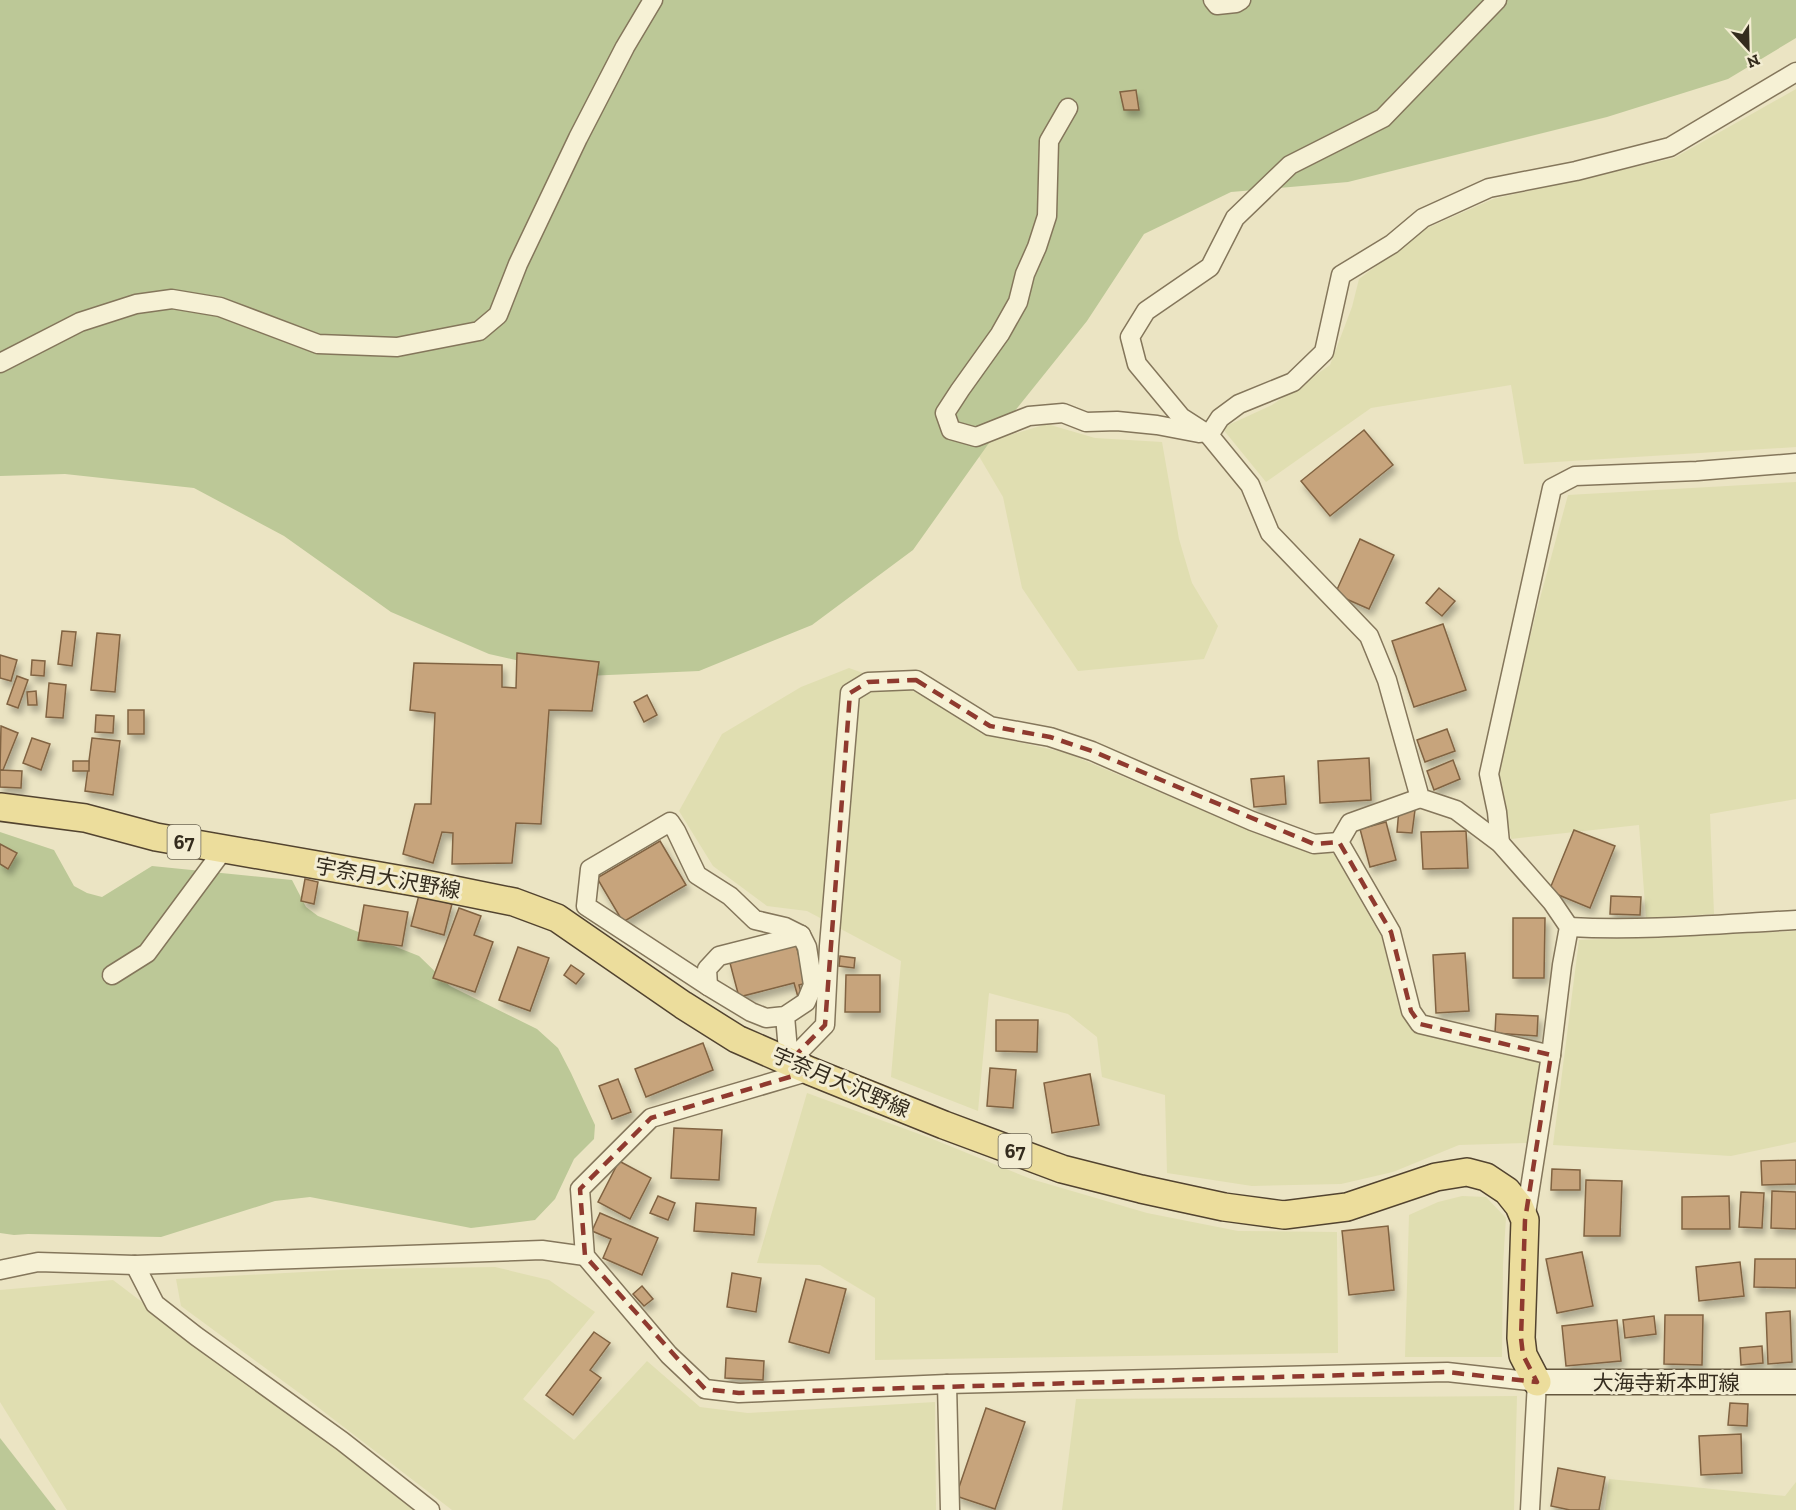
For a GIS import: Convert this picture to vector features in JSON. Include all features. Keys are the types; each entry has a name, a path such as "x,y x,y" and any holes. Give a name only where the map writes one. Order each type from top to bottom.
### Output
{"main road":[{"name":"宇奈月大沢野線","path":"0,807 85,818 156,837 399,879 514,902 557,918 736,1039 944,1125 1062,1169 1141,1189 1284,1215 1347,1207 1436,1178 1467,1172 1486,1177 1507,1191 1519,1206 1525,1220"},
{"path":"1525,1220 1521,1338 1523,1355 1537,1382"},
{"name":"大海寺新本町線","path":"1537,1382 1796,1382"}],"street":[{"path":"2,359 80,322 136,304 172,299 220,307 318,344 397,346 479,331 498,315 518,264 578,138 625,47 653,0"},
{"path":"1213,0 1217,5 1236,3 1240,0"},
{"path":"1420,798 1387,680 1369,636 1270,533 1250,485 1209,435 1181,417 1137,364 1130,337 1146,311 1210,267 1234,218 1290,165 1383,118 1497,0"},
{"path":"1209,435 1220,418 1239,404 1293,382 1324,352 1341,274 1392,244 1423,218 1489,188 1576,171 1670,147 1796,72"},
{"path":"1068,108 1049,141 1047,216 1025,274 1018,302 1000,334 945,413 951,430 976,437 1029,416 1063,413 1086,422 1117,421 1157,425 1209,435"},
{"path":"1500,843 1497,812 1489,774 1552,488 1575,476 1697,471 1796,463"},
{"path":"1339,842 1314,844 1252,821 1092,751 1050,737 990,726 916,680 868,681 850,693 829,946 825,1025 800,1066 651,1118 580,1189 585,1256 669,1355 705,1389 738,1393 947,1384 1447,1372 1537,1382 1530,1510"},
{"path":"1339,842 1350,823 1420,798 1456,810 1500,843 1552,902 1569,927 1525,1220"},
{"path":"670,822 697,875 730,896 755,920 785,927 801,934 807,946 813,985 806,1002 785,1017 766,1018 751,1012 708,986 586,906 590,868 670,822"},
{"path":"1339,842 1390,932 1410,1011 1420,1024 1551,1055"},
{"path":"112,975 147,953 225,849"},
{"path":"1569,927 1656,928 1796,920"},
{"path":"708,986 707,969 719,956 801,934"},
{"path":"785,1017 800,1066"},
{"path":"0,1270 38,1262 135,1265 542,1250 585,1256"},
{"path":"135,1265 155,1304 342,1441 430,1510"},
{"path":"947,1384 950,1510"}],"highlighted area":[{"path":"916,680 990,726 1050,737 1092,751 1314,844 1339,842 1391,932 1411,1011 1420,1024 1551,1055 1525,1220 1521,1338 1523,1355 1537,1382 1447,1372 739,1393 705,1389 585,1256 580,1189 651,1118 810,1071 789,1062 825,1025 850,693 868,682"}],"shaded area":[{"path":"1796,89 1796,447 1524,464 1511,385 1371,408 1266,482 1222,428 1272,405 1330,365 1352,307 1359,279 1423,230 1493,199 1674,158"},
{"path":"1047,424 1095,438 1162,442 1179,539 1192,583 1218,626 1204,659 1078,671 1022,588 1003,497 973,446"},
{"path":"1796,482 1796,799 1710,814 1714,914 1646,918 1639,825 1511,839 1497,773 1536,613 1568,495"},
{"path":"849,668 911,690 936,703 982,734 1067,753 1270,839 1334,854 1382,938 1399,1007 1416,1033 1541,1063 1527,1143 1459,1145 1393,1172 1341,1184 1252,1186 1167,1173 1165,1095 1102,1077 1097,1037 1068,1014 989,993 978,1111 891,1077 901,961 807,911 767,906 713,866 679,811 722,734 801,687"},
{"path":"1796,931 1796,1142 1731,1156 1553,1145 1579,940"},
{"path":"807,1093 930,1138 1031,1179 1147,1213 1238,1231 1337,1232 1338,1353 875,1360 875,1298 820,1265 757,1263"},
{"path":"1462,1196 1486,1197 1506,1218 1502,1357 1405,1357 1409,1215 1438,1202"},
{"path":"495,1267 549,1280 595,1312 523,1399 574,1440 647,1361 700,1407 748,1413 935,1402 936,1510 452,1510 181,1306 176,1279 358,1269"},
{"path":"113,1280 416,1510 67,1510 0,1402 0,1290"},
{"path":"1517,1396 1514,1510 1062,1510 1076,1399"},
{"path":"1609,1479 1785,1496 1796,1482 1796,1510 1605,1510"}],"green space":[{"path":"0,0 1796,0 1796,38 1728,79 1607,117 1348,182 1231,192 1144,234 1087,321 989,443 913,550 812,625 699,671 586,676 489,654 391,612 284,536 194,488 65,474 0,476"},
{"path":"0,832 54,850 74,886 102,897 152,866 292,880 306,907 318,916 419,956 450,986 537,1029 558,1048 571,1073 595,1125 594,1139 574,1159 555,1199 535,1220 471,1228 310,1197 275,1201 161,1237 0,1233"},
{"path":"0,1438 56,1510 0,1510"}],"building":[{"path":"1136,90 1139,110 1124,110 1120,92"},
{"path":"1364,430 1393,465 1330,516 1301,481"},
{"path":"1360,539 1394,555 1369,609 1335,594"},
{"path":"1439,588 1455,601 1442,616 1426,603"},
{"path":"1443,624 1466,690 1414,707 1392,641"},
{"path":"62,631 76,632 72,666 58,664"},
{"path":"97,633 120,635 115,692 91,690"},
{"path":"517,653 599,662 592,711 549,710 541,824 516,823 512,863 452,864 453,833 442,832 433,863 403,854 415,804 431,804 435,713 410,710 414,663 502,665 502,687 516,688"},
{"path":"0,655 17,660 11,681 0,678"},
{"path":"32,660 45,661 44,676 31,675"},
{"path":"17,676 28,680 18,708 7,704"},
{"path":"49,683 66,685 63,718 46,717"},
{"path":"36,691 37,705 28,705 27,692"},
{"path":"647,695 657,715 644,722 634,702"},
{"path":"128,710 144,710 144,734 128,734"},
{"path":"96,715 114,716 113,733 95,732"},
{"path":"1,726 18,733 3,770 0,770"},
{"path":"1447,729 1455,751 1425,762 1417,740"},
{"path":"32,738 50,744 41,770 23,763"},
{"path":"92,738 120,741 113,795 85,791"},
{"path":"1369,758 1371,800 1320,803 1318,761"},
{"path":"1453,760 1460,779 1434,790 1427,771"},
{"path":"73,761 89,761 89,771 73,771"},
{"path":"0,770 22,771 21,788 0,787"},
{"path":"1284,776 1286,804 1254,807 1251,779"},
{"path":"1399,809 1415,810 1412,833 1397,832"},
{"path":"1386,822 1396,860 1370,867 1360,829"},
{"path":"1574,830 1615,846 1590,908 1549,891"},
{"path":"1466,831 1468,868 1423,869 1421,832"},
{"path":"660,841 686,885 623,922 597,878"},
{"path":"0,844 17,853 8,869 0,864"},
{"path":"305,879 318,882 314,904 301,901"},
{"path":"419,895 452,904 444,935 411,926"},
{"path":"1611,896 1641,897 1640,915 1610,914"},
{"path":"364,905 408,912 402,946 358,940"},
{"path":"459,908 481,916 474,935 493,942 475,992 433,978"},
{"path":"1513,918 1545,918 1544,978 1513,978"},
{"path":"796,945 806,983 799,985 802,996 798,997 794,983 739,997 730,963"},
{"path":"518,947 549,958 530,1011 499,1000"},
{"path":"1465,953 1469,1011 1436,1013 1433,955"},
{"path":"840,956 855,958 854,968 839,966"},
{"path":"571,965 584,974 576,984 564,975"},
{"path":"846,975 880,975 880,1012 845,1012"},
{"path":"1496,1014 1538,1016 1537,1036 1495,1033"},
{"path":"996,1020 1038,1020 1037,1052 996,1051"},
{"path":"703,1043 713,1070 646,1097 635,1069"},
{"path":"990,1068 1016,1070 1013,1108 987,1106"},
{"path":"1090,1074 1099,1125 1052,1133 1044,1083"},
{"path":"618,1079 631,1112 612,1119 599,1086"},
{"path":"674,1128 722,1130 719,1180 671,1178"},
{"path":"1796,1160 1796,1184 1762,1185 1761,1161"},
{"path":"619,1161 651,1178 630,1219 598,1202"},
{"path":"1552,1169 1580,1170 1580,1190 1551,1190"},
{"path":"1586,1180 1622,1181 1620,1236 1584,1236"},
{"path":"1772,1191 1796,1192 1796,1229 1771,1228"},
{"path":"1741,1192 1764,1193 1762,1228 1739,1227"},
{"path":"658,1196 675,1203 668,1220 650,1213"},
{"path":"1729,1196 1730,1229 1682,1229 1682,1197"},
{"path":"696,1203 756,1208 754,1235 694,1231"},
{"path":"600,1213 658,1238 642,1275 603,1258 611,1239 592,1231"},
{"path":"1388,1226 1394,1290 1349,1295 1342,1231"},
{"path":"1582,1252 1593,1306 1557,1313 1546,1259"},
{"path":"1755,1259 1796,1259 1796,1288 1754,1287"},
{"path":"1740,1262 1744,1296 1699,1301 1696,1267"},
{"path":"732,1273 761,1278 756,1312 727,1307"},
{"path":"806,1279 846,1289 829,1353 789,1342"},
{"path":"642,1286 653,1299 644,1306 633,1294"},
{"path":"1790,1311 1792,1362 1768,1364 1766,1313"},
{"path":"1665,1315 1703,1315 1702,1365 1664,1364"},
{"path":"1654,1316 1656,1334 1625,1338 1623,1320"},
{"path":"1617,1320 1621,1361 1566,1366 1562,1326"},
{"path":"594,1332 610,1343 590,1370 601,1378 573,1415 546,1395"},
{"path":"1762,1346 1763,1363 1741,1365 1740,1348"},
{"path":"726,1358 764,1361 763,1380 725,1378"},
{"path":"1730,1403 1748,1404 1747,1426 1728,1425"},
{"path":"986,1408 1025,1422 995,1509 956,1496"},
{"path":"1741,1434 1742,1473 1701,1475 1699,1436"},
{"path":"1558,1468 1605,1477 1599,1510 1570,1510 1551,1506"}]}
